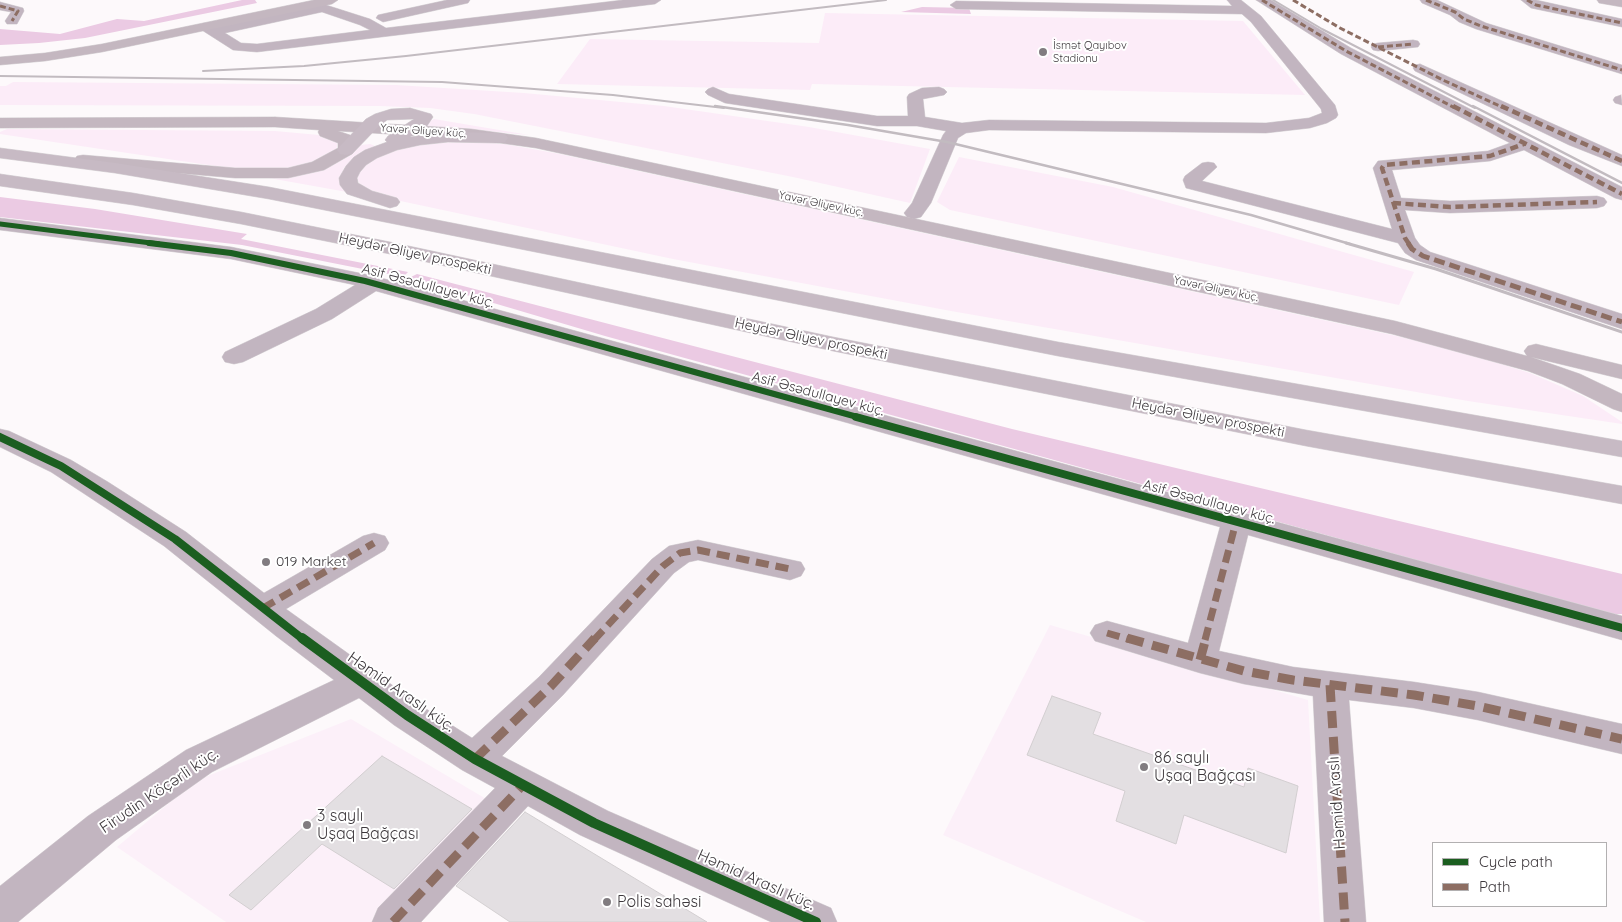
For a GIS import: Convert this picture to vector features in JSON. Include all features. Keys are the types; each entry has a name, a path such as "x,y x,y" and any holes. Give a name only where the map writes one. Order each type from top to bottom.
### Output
{"highway":[{"path":"410,121 360,161 348,178 349,185 354,190 376,199 764,291"},
{"path":"346,150 366,128"},
{"path":"371,154 392,146 427,139 498,138"},
{"path":"0,153 115,168 269,193 1058,349 1622,449"},
{"name":"Heydər Əliyev prospekti","path":"0,180 153,203 390,248 833,344 1367,449 1622,495"}],"main road":[{"path":"0,50 51,47 100,40 275,2 292,0"},
{"path":"1603,0 1622,3"},
{"path":"0,61 79,52 208,29 333,3"},
{"name":"Yavər Əliyev küç.","path":"0,110 410,121 586,153 1395,328 1537,366 1572,380 1622,404"},
{"name":"Yavər Əliyev küç.","path":"0,123 178,124 275,122 366,128 441,115 567,138 1389,316 1524,348"},
{"path":"0,153 203,171 271,175 318,166 346,150 347,143 344,139 321,131 282,127 178,124"},
{"path":"1524,348 1622,372"},
{"path":"1524,348 1622,386"}],"street":[{"path":"0,5 14,0"},
{"path":"364,22 464,0"},
{"path":"579,0 594,9"},
{"path":"208,29 238,47 257,48 594,9 655,0"},
{"path":"713,92 726,98 856,118 893,122 916,121 962,128 989,125 1266,128 1297,125 1321,120 1330,115 1329,108 1256,19 1233,0"},
{"path":"1262,0 1346,51 1622,194"},
{"path":"1293,0 1378,47 1445,81 1622,161"},
{"path":"1426,0 1455,12 1481,26 1622,70"},
{"path":"1527,0 1536,5 1622,23"},
{"path":"333,3 384,34"},
{"path":"0,5 18,11 12,21"},
{"path":"442,5 473,23"},
{"path":"956,5 1246,10"},
{"path":"1378,47 1413,44"},
{"path":"916,121 915,97 922,93 939,92"},
{"path":"914,213 921,202 951,135 962,128"},
{"path":"1524,144 1481,157 1384,165 1382,168 1405,238 1412,249 1423,256 1622,322"},
{"path":"1208,167 1192,180 1192,184 1379,233 1405,238"},
{"path":"1393,203 1450,207 1597,202"},
{"name":"Asif Əsədullayev küç.","path":"0,224 231,253 281,262 374,284 1622,628"},
{"path":"234,357 324,314 374,284"},
{"name":"Həmid Araslı küç.","path":"0,437 61,466 175,539 361,682 407,715 475,759 594,823 816,922"},
{"path":"1200,660 1236,522"},
{"path":"263,608 374,544"},
{"path":"475,759 551,686 663,566 680,553 698,550 790,569"},
{"path":"1107,633 1244,671 1478,706 1622,739"},
{"name":"Firudin Köçərli küç.","path":"0,911 102,828 199,761 361,682"},
{"name":"Həmid Araslı","path":"1330,684 1345,922"},
{"path":"392,922 522,785"}],"shaded area":[{"path":"242,0 255,0 257,3 85,38 0,45 0,29 60,34 117,19 144,21"},
{"path":"922,7 969,8 971,14 901,12"},
{"name":"İsmət Qayıbov Stadionu","path":"825,13 1243,21 1305,95 812,84 810,90 557,84 590,39 819,43"},
{"path":"13,82 396,85 524,93 664,106 809,127 930,149 910,203 793,177 474,114 430,108 380,106 0,105 0,86 6,86"},
{"path":"434,119 529,135 423,126"},
{"path":"7,129 275,131 319,135 338,143 336,150 313,163 288,169 242,170 0,134 0,132"},
{"path":"467,140 505,144 560,154 1447,347 1530,373 1583,396 1622,422 1622,424 1468,401 951,311 673,259 377,196 363,188 357,180 358,170 366,162 398,147"},
{"path":"370,144 375,146 374,148 359,154 344,168 340,181 347,192 269,178 291,176 333,165 351,155 361,145"},
{"path":"959,157 1113,187 1414,272 1399,305 950,210 937,202"},
{"path":"0,197 95,209 247,234 241,239 408,272 403,277 242,245 0,217"},
{"path":"417,274 1012,429 1622,574 1622,614 1612,614 605,336 409,278"},
{"name":"86 saylı Uşaq Bağçası","path":"1050,625 1308,700 1320,922 1146,922 943,835"},
{"name":"3 saylı Uşaq Bağçası","path":"351,719 493,803 379,922 226,922 117,847 195,781"}],"building":[{"path":"1052,696 1101,713 1093,734 1244,787 1248,768 1298,786 1286,853 1184,815 1176,844 1116,821 1125,791 1027,755"},
{"path":"382,756 472,809 394,889 322,844 251,910 229,895"},
{"path":"525,812 707,922 510,922 456,886"}],"railway":[{"path":"203,71 304,66 406,56 886,0"},
{"path":"1273,0 1322,29 1475,108"},
{"path":"0,76 442,82 613,95 724,108"},
{"path":"715,106 848,125 947,142 1251,215 1350,244"},
{"path":"1473,106 1622,183"},
{"path":"1346,243 1436,269 1622,332"}],"marked path":[{"path":"1262,0 1346,51 1622,194"},
{"path":"1293,0 1340,28 1445,81 1622,161"},
{"path":"1426,0 1455,12 1464,19 1481,26 1622,70"},
{"path":"1527,0 1536,5 1622,23"},
{"path":"0,6 18,11 12,21"},
{"path":"1378,47 1413,44"},
{"path":"1524,144 1490,156 1384,165 1382,168 1405,238 1412,249 1423,256 1622,322"},
{"path":"1393,203 1450,207 1597,202"},
{"path":"1200,660 1236,522"},
{"path":"263,608 374,543"},
{"path":"475,759 551,686 663,566 680,553 698,550 790,569"},
{"path":"1107,633 1244,671 1293,680 1414,695 1478,706 1622,739"},
{"path":"1330,685 1345,922"},
{"path":"393,922 523,785"}],"cycle path":[{"path":"0,224 231,253 365,281 1622,628"},
{"path":"0,437 61,466 175,539 288,628 407,715 475,759 594,823 816,922"}],"place":[{"name":"İsmət Qayıbov Stadionu","path":"1043,52"},
{"name":"019 Market","path":"266,562"},
{"name":"86 saylı Uşaq Bağçası","path":"1144,767"},
{"name":"3 saylı Uşaq Bağçası","path":"307,825"},
{"name":"Polis sahəsi","path":"607,902"}]}
